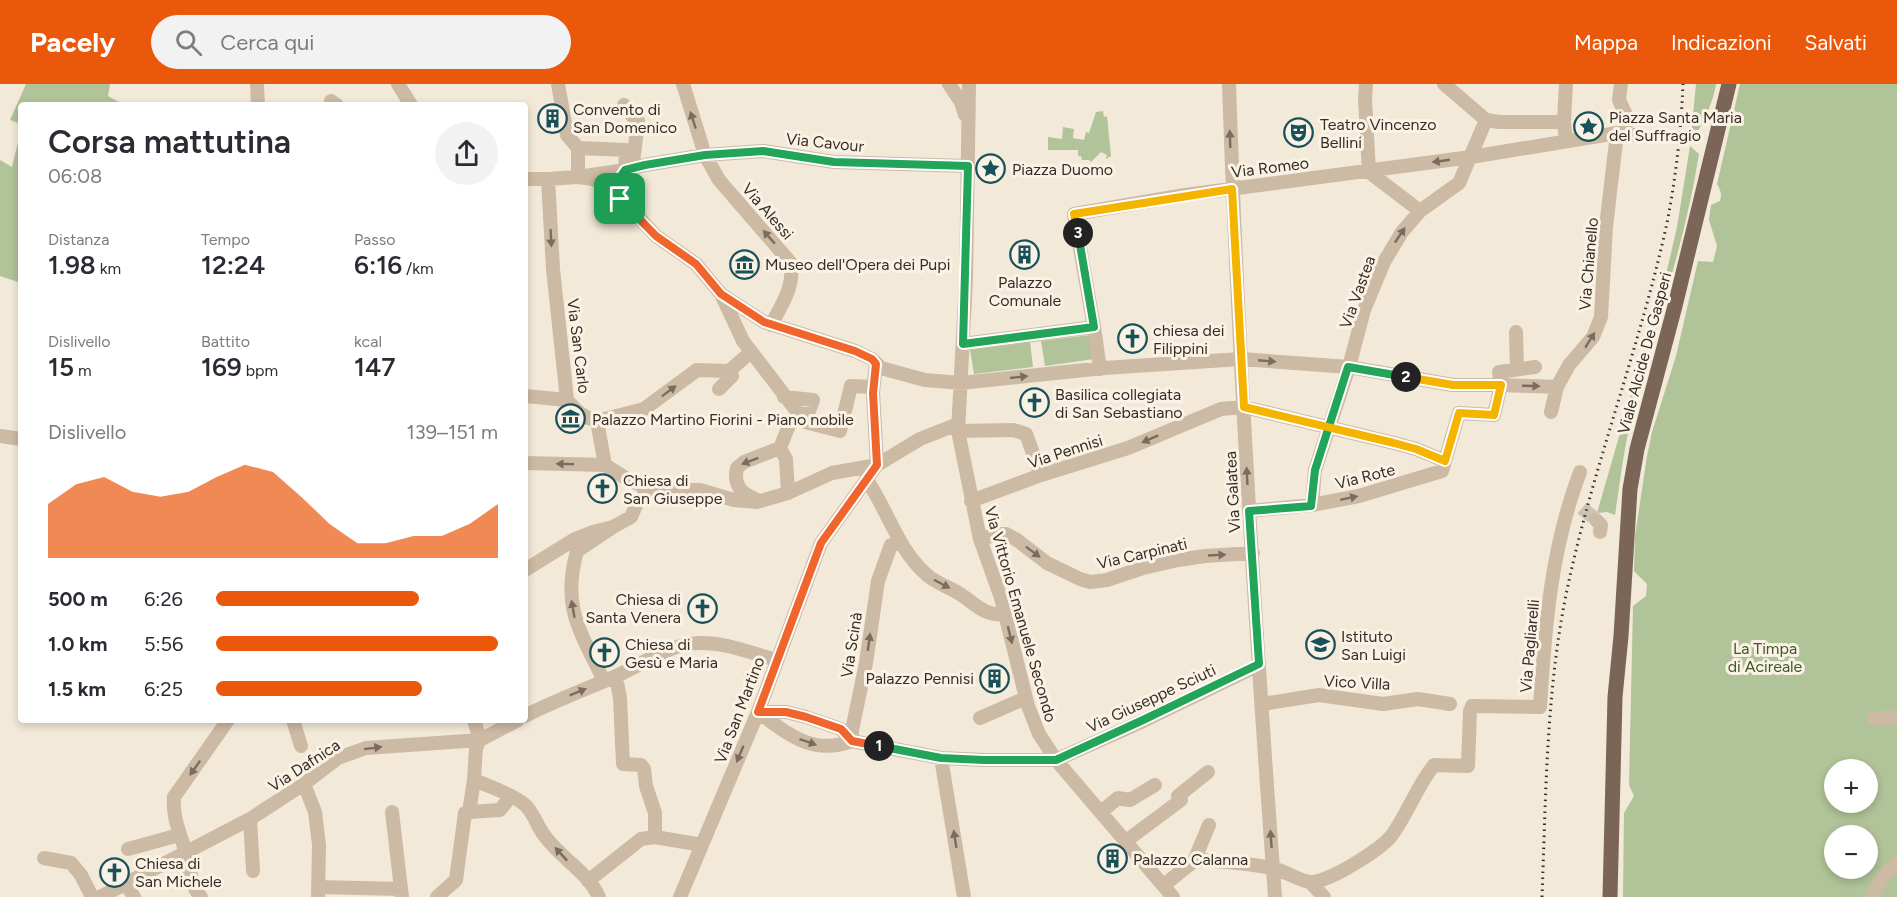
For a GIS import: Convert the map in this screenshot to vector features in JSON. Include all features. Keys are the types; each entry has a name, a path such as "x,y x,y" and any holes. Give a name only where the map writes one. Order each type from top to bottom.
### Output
{"main road":[{"name":"Viale Alcide De Gasperi","path":"1610,897 1615,696 1630,489 1637,449 1678,295 1729,84"},
{"name":"Viale Alcide De Gasperi","path":"1617,897 1623,696 1621,636"}],"street":[{"path":"257,84 258,102"},
{"path":"399,84 406,102"},
{"path":"558,84 567,135 578,148 578,177 593,179 616,194 656,236 696,264 721,294 747,346 802,419 840,431 850,386 873,390"},
{"name":"Via Alessi","path":"683,84 705,155 719,180 790,262 792,268 788,294 767,324"},
{"path":"949,84 961,102 967,123"},
{"name":"Via Vittorio Emanuele Secondo","path":"969,84 959,430 980,539 1001,598 1026,698 1039,734 1056,760 1173,897"},
{"name":"Via Galatea","path":"1228,84 1249,511 1275,897"},
{"path":"1366,84 1369,172 1420,211"},
{"path":"1444,84 1486,120 1499,122 1564,119"},
{"path":"1566,84 1564,119 1566,141"},
{"name":"Via Chianello","path":"1551,411 1557,387 1569,365 1593,337 1601,317 1606,227 1626,115 1620,100 1621,84"},
{"path":"616,194 634,168 638,121 624,105"},
{"name":"Via Vastea","path":"1311,506 1315,470 1364,310 1384,262 1402,231 1420,211 1459,183 1486,120"},
{"name":"Via Romeo","path":"1094,325 1074,214 1232,189 1471,157 1566,141 1623,136"},
{"path":"578,148 626,150 634,168"},
{"name":"Via Cavour","path":"528,178 578,177 705,155 763,151 834,162 968,166"},
{"name":"Via San Carlo","path":"548,179 553,269 567,400 584,417 597,421"},
{"path":"721,294 767,324 855,351 872,359 878,366 926,380 961,383 1102,368 1241,359 1348,367 1453,385 1557,387"},
{"path":"963,340 1094,325 1102,368"},
{"path":"1516,332 1517,369"},
{"path":"729,371 747,346"},
{"path":"878,366 873,390 879,462"},
{"path":"1445,461 1459,413 1494,415 1501,385 1499,372 1534,367"},
{"path":"605,465 597,421 644,409 697,370 729,371"},
{"path":"719,389 732,376 729,371"},
{"path":"528,396 567,400"},
{"path":"761,501 741,491 736,480 737,468 744,462 780,448 790,423 802,419 813,400 784,396"},
{"name":"Via Pennisi","path":"971,501 1041,475 1128,448 1221,409 1244,407 1416,449 1445,461"},
{"path":"528,464 605,465 649,489 700,490 734,500 761,501 788,493 826,476 879,462 939,431 1013,430 1026,434 1041,475"},
{"path":"0,436 18,439"},
{"path":"780,448 786,459 788,493"},
{"name":"Via Rote","path":"1249,511 1311,506 1359,496 1442,471 1445,461"},
{"name":"Via San Martino","path":"680,897 758,712 821,543 879,462"},
{"path":"1580,472 1569,501 1582,508"},
{"path":"867,480 881,501 905,548 926,575 961,594 980,609 992,614 1005,614"},
{"path":"649,489 637,503 631,517 613,526 577,551 571,581 574,617 620,698 623,764 641,765 644,769 646,786 655,813 655,837"},
{"name":"Via Pagliarelli","path":"1310,882 1327,879 1350,867 1390,838 1412,803 1424,778 1434,765 1468,766 1472,705 1540,707 1546,615 1569,501"},
{"path":"528,568 576,539 613,526"},
{"name":"Via Carpinati","path":"980,539 1006,534 1047,563 1090,582 1107,580 1143,568 1205,555 1253,553"},
{"name":"Via Scinà","path":"852,741 878,581 891,545 905,548"},
{"path":"528,714 684,644 724,645 776,660"},
{"name":"Via Giuseppe Sciuti","path":"1056,760 1259,664"},
{"name":"Vico Villa","path":"1262,704 1319,695 1383,704 1418,699 1450,704"},
{"path":"980,718 1026,698"},
{"path":"758,712 795,737 813,745 839,746 852,741 941,758 1056,760"},
{"path":"758,712 786,712 806,717 841,729 852,741"},
{"path":"1874,718 1897,718"},
{"path":"201,897 194,888 178,834 173,807 174,797 226,723"},
{"path":"294,723 301,746"},
{"path":"469,812 476,748 480,740 475,723"},
{"name":"Via Dafnica","path":"132,881 186,855 250,819 338,759 366,748 480,740 512,723"},
{"path":"941,758 964,897"},
{"path":"1126,841 1181,800 1178,796 1208,772"},
{"path":"474,780 526,805 544,836 588,881 599,897"},
{"path":"304,784 315,812 318,892 402,893 392,812"},
{"path":"1101,812 1118,798 1130,800 1155,785"},
{"path":"437,897 456,880 465,813 500,810 511,796"},
{"path":"250,819 253,871"},
{"path":"1164,885 1194,861 1209,825"},
{"path":"128,849 178,834"},
{"path":"588,881 636,841 655,837 702,845"},
{"path":"45,858 71,863 81,875 92,897"},
{"path":"1194,861 1273,868 1310,882 1324,897"},
{"path":"1872,897 1885,874 1897,863"},
{"path":"100,897 132,881 135,897"}],"green space":[{"path":"26,84 110,84 108,96 119,102 18,102"},
{"path":"1696,84 1716,84 1703,121 1697,133 1691,135"},
{"name":"La Timpa di Acireale","path":"1740,84 1897,84 1897,897 1623,897 1624,813 1634,796 1629,785 1633,606 1646,596 1647,584 1634,571 1635,536 1652,432 1676,356 1698,261 1713,262 1717,246 1709,220 1711,205 1720,201 1721,192 1717,184"},
{"path":"18,102 18,123 10,120"},
{"path":"1103,111 1104,117 1107,116 1111,156 1106,159 1107,155 1101,152 1091,162 1082,160 1081,156 1078,156 1078,150 1048,150 1048,137 1062,139 1063,127 1074,129 1073,138 1084,140 1086,132 1089,133 1096,112"},
{"path":"18,142 18,282 0,276 0,160 12,167"},
{"path":"1690,146 1699,154 1693,190 1627,438 1615,515 1607,512 1597,513 1667,270 1677,227"},
{"path":"1091,335 1094,359 1045,366 1041,341"},
{"path":"1030,342 1033,367 974,374 970,350"}],"tunnel":[{"path":"1582,508 1596,520"}],"railway":[{"path":"1542,897 1548,743 1560,628 1590,498 1644,315 1667,223 1678,154 1683,84"}],"place":[{"name":"Convento di San Domenico","path":"552,118"},
{"name":"Piazza Santa Maria del Suffragio","path":"1588,126"},
{"name":"Teatro Vincenzo Bellini","path":"1299,133"},
{"name":"Piazza Duomo","path":"991,169"},
{"name":"Palazzo Comunale","path":"1025,254"},
{"name":"Museo dell'Opera dei Pupi","path":"744,264"},
{"name":"chiesa dei Filippini","path":"1132,339"},
{"name":"Basilica collegiata di San Sebastiano","path":"1034,403"},
{"name":"Palazzo Martino Fiorini - Piano nobile","path":"571,419"},
{"name":"Chiesa di San Giuseppe","path":"602,489"},
{"name":"Chiesa di Santa Venera","path":"702,608"},
{"name":"Istituto San Luigi","path":"1320,645"},
{"name":"Chiesa di Gesù e Maria","path":"604,653"},
{"name":"Palazzo Pennisi","path":"995,678"},
{"name":"Palazzo Calanna","path":"1112,859"},
{"name":"Chiesa di San Michele","path":"114,872"}],"route":[{"path":"620,199 612,189 625,170 705,155 763,151 834,162 968,166 963,344 1094,327 1074,214 1232,189 1244,407 1328,428 1394,443 1445,461 1459,413 1494,415 1501,385 1453,385 1348,367 1328,428 1315,470 1311,506 1249,511 1259,664 1056,760 941,758 852,741 841,729 806,717 786,712 758,712 821,543 877,465 873,393 876,364 872,359 855,351 764,322 721,294 696,264 656,236 620,199"}]}
